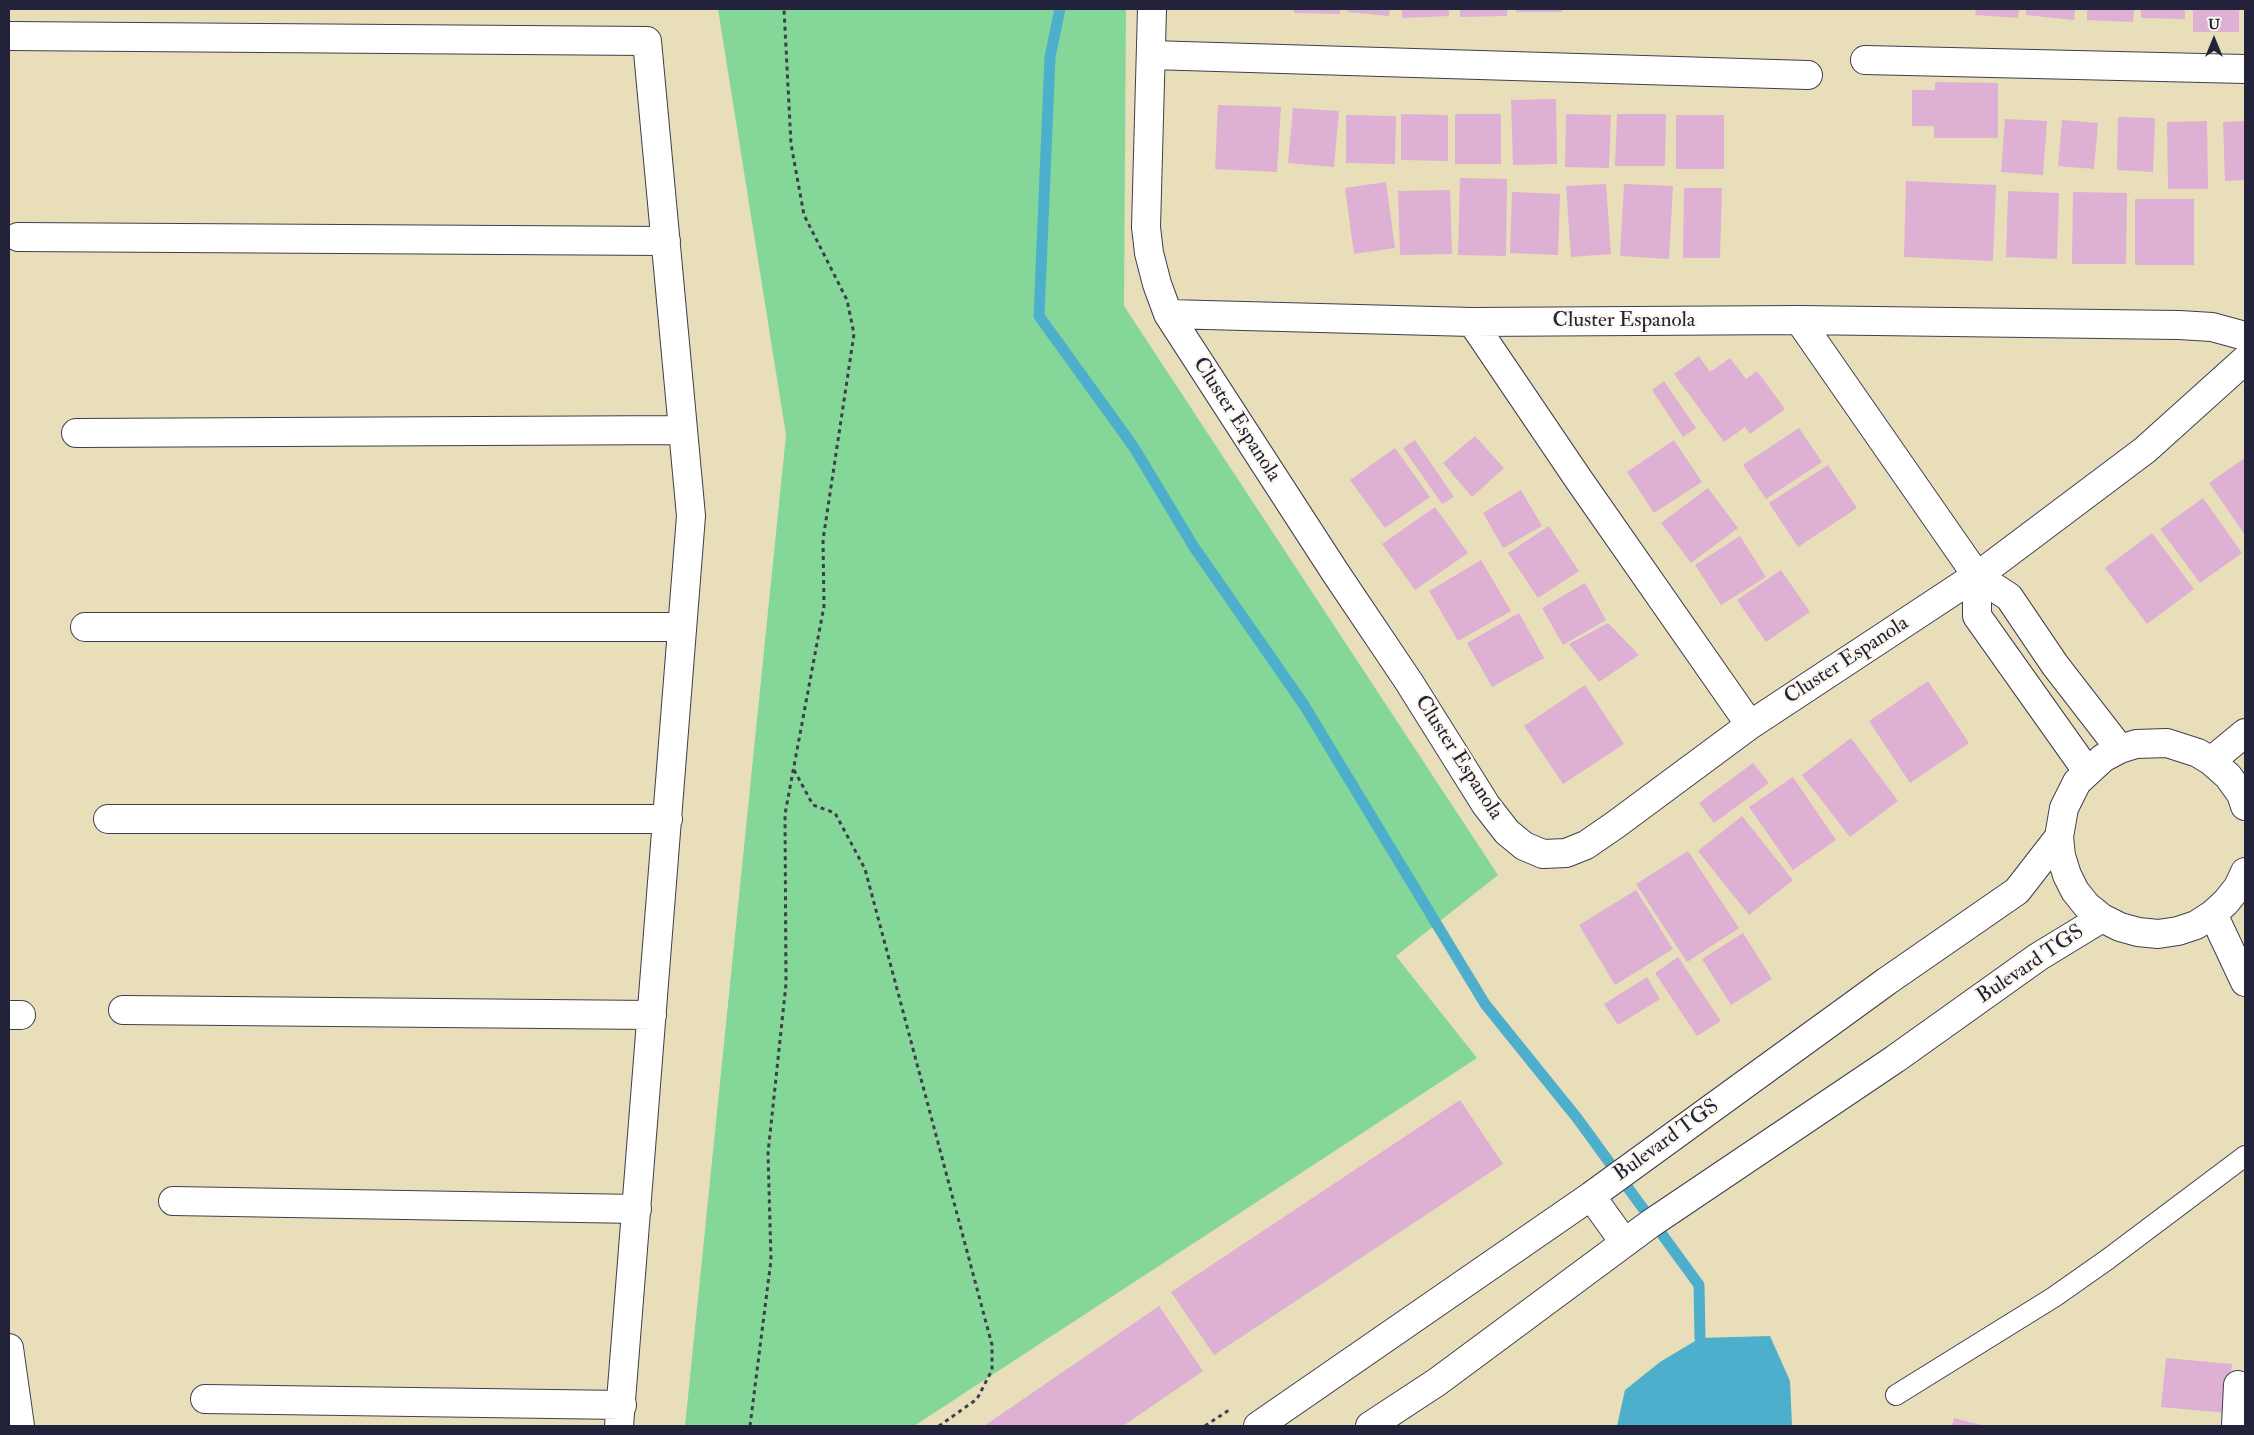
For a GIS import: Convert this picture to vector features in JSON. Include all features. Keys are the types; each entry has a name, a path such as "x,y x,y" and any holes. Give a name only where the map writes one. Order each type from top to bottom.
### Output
{"street":[{"name":"Cluster Espanola","path":"1152,9 1146,227 1149,253 1168,314 1335,572 1409,682 1486,805 1507,832 1524,846 1543,854 1566,853 1586,844 1615,825 1750,725 1977,576 2145,450 2245,360"},
{"path":"9,36 647,41 691,516 621,1416 206,1399"},
{"path":"1151,55 1808,75"},
{"path":"1865,60 2245,69"},
{"path":"18,237 666,242"},
{"name":"Cluster Espanola","path":"1168,314 1472,322 1799,320 2179,325 2212,326 2245,336"},
{"path":"1799,320 1977,576 2009,597 2055,665 2120,749"},
{"path":"1472,322 1578,480 1750,725"},
{"path":"76,433 683,430"},
{"path":"1977,576 1977,616 2087,771"},
{"path":"85,628 682,628"},
{"path":"2211,761 2245,734"},
{"path":"2245,806 2241,794 2228,776 2211,761 2191,750 2167,743 2136,744 2120,749 2103,758 2087,771 2070,794 2060,823 2059,837 2060,856 2075,891 2087,906 2102,918 2138,932 2158,934 2178,931 2196,925 2213,914 2232,895 2245,872"},
{"path":"108,819 668,819"},
{"name":"Bulevard TGS","path":"1258,1426 1598,1191 1894,976 2016,891 2059,837"},
{"path":"2213,914 2245,982"},
{"name":"Bulevard TGS","path":"1370,1426 1437,1382 1624,1242 1903,1053 2052,947 2102,918"},
{"path":"123,1010 652,1015"},
{"path":"1598,1191 1624,1242"},
{"path":"173,1201 637,1209"},
{"path":"9,1348 20,1426"},
{"path":"2236,1426 2238,1385"}],"lane":[{"path":"1896,1394 2054,1297 2116,1254 2245,1156"}],"path":[{"path":"750,1426 771,1260 768,1153 786,984 785,814 824,606 823,540 854,334 847,300 804,215 791,144 784,9"},
{"path":"794,769 813,805 835,813 865,869 992,1345 992,1370 977,1399 938,1426"}],"green space":[{"path":"718,9 1126,9 1124,306 1498,875 1396,956 1477,1058 914,1426 685,1426 786,435"}],"water":[{"path":"1770,1336 1790,1381 1792,1426 1617,1426 1625,1390 1660,1362 1700,1338"}],"building":[{"path":"1294,9 1340,9 1340,14 1294,13"},
{"path":"1348,9 1390,9 1389,16 1347,12"},
{"path":"1402,9 1449,9 1449,16 1402,18"},
{"path":"1460,9 1507,9 1507,16 1460,17"},
{"path":"1516,9 1562,9 1562,12 1516,12"},
{"path":"1976,9 2019,9 2018,18 1975,15"},
{"path":"2026,9 2075,9 2074,20 2026,15"},
{"path":"2087,9 2134,9 2133,22 2087,20"},
{"path":"2141,9 2185,9 2185,19 2141,18"},
{"path":"2193,9 2239,9 2239,32 2193,32"},
{"path":"1935,82 1998,83 1998,138 1934,138 1934,126 1912,126 1912,90 1935,90"},
{"path":"1556,99 1557,164 1513,165 1511,100"},
{"path":"1218,105 1281,107 1277,172 1215,169"},
{"path":"1293,108 1339,111 1334,167 1288,163"},
{"path":"1401,114 1448,115 1448,161 1401,160"},
{"path":"1455,114 1501,114 1501,164 1455,164"},
{"path":"1566,114 1611,115 1609,168 1565,167"},
{"path":"1617,114 1666,114 1665,166 1615,166"},
{"path":"1346,115 1396,116 1395,164 1346,163"},
{"path":"1676,115 1724,115 1724,169 1676,169"},
{"path":"2118,117 2155,118 2153,172 2117,170"},
{"path":"2005,119 2047,121 2043,175 2001,172"},
{"path":"2062,120 2098,123 2094,169 2058,166"},
{"path":"2207,121 2208,189 2168,189 2167,122"},
{"path":"2245,121 2245,180 2225,181 2223,122"},
{"path":"1460,178 1507,179 1506,256 1458,255"},
{"path":"1906,181 1996,185 1993,261 1904,257"},
{"path":"1386,182 1395,248 1354,254 1345,188"},
{"path":"1606,184 1611,254 1571,257 1566,186"},
{"path":"1624,184 1673,186 1669,259 1620,256"},
{"path":"1684,188 1722,188 1720,258 1683,258"},
{"path":"1450,190 1452,254 1400,255 1398,191"},
{"path":"2008,191 2059,193 2057,259 2006,257"},
{"path":"1512,192 1560,194 1558,255 1510,253"},
{"path":"2073,192 2127,193 2126,264 2072,264"},
{"path":"2135,199 2194,199 2194,265 2135,265"},
{"path":"1699,356 1710,372 1730,358 1746,379 1757,371 1785,409 1750,434 1745,427 1724,442 1674,374"},
{"path":"1664,381 1696,428 1683,437 1652,390"},
{"path":"1799,428 1822,462 1766,499 1743,465"},
{"path":"1475,436 1504,468 1472,497 1443,463"},
{"path":"1415,440 1454,497 1442,504 1403,448"},
{"path":"1674,440 1702,482 1654,513 1627,472"},
{"path":"1395,448 1430,497 1385,528 1350,480"},
{"path":"2245,458 2245,535 2209,483"},
{"path":"1828,465 1857,508 1798,547 1769,503"},
{"path":"1708,488 1738,528 1691,563 1661,523"},
{"path":"1521,490 1542,526 1503,548 1483,513"},
{"path":"2203,498 2242,553 2200,583 2160,529"},
{"path":"1435,507 1468,553 1415,590 1382,544"},
{"path":"1549,526 1579,571 1538,598 1508,553"},
{"path":"2152,533 2194,589 2147,624 2105,568"},
{"path":"1740,536 1766,577 1721,605 1695,565"},
{"path":"1481,560 1511,611 1458,641 1429,591"},
{"path":"1781,570 1810,612 1766,642 1737,600"},
{"path":"1585,583 1606,620 1563,645 1542,608"},
{"path":"1519,613 1544,658 1492,687 1467,643"},
{"path":"1608,623 1639,655 1599,682 1569,644"},
{"path":"1928,681 1969,743 1910,783 1869,721"},
{"path":"1585,685 1624,744 1563,784 1524,726"},
{"path":"1851,738 1898,801 1850,837 1802,775"},
{"path":"1753,763 1769,783 1714,823 1699,803"},
{"path":"1793,777 1836,840 1793,870 1749,807"},
{"path":"1742,816 1793,880 1749,915 1698,851"},
{"path":"1688,851 1739,928 1687,962 1636,884"},
{"path":"1636,890 1673,949 1615,985 1579,925"},
{"path":"1743,933 1772,979 1731,1005 1702,959"},
{"path":"1678,957 1721,1021 1697,1036 1655,973"},
{"path":"1647,977 1660,999 1618,1025 1604,1004"},
{"path":"1460,1100 1503,1164 1214,1355 1171,1292"},
{"path":"1159,1306 1203,1371 1123,1426 984,1426"},
{"path":"2166,1358 2232,1364 2227,1413 2161,1407"},
{"path":"1954,1418 1985,1426 1952,1426"}],"waterway":[{"path":"1060,9 1050,57 1039,316 1133,446 1194,547 1304,705 1485,1004 1577,1118 1699,1285 1700,1338"}]}
